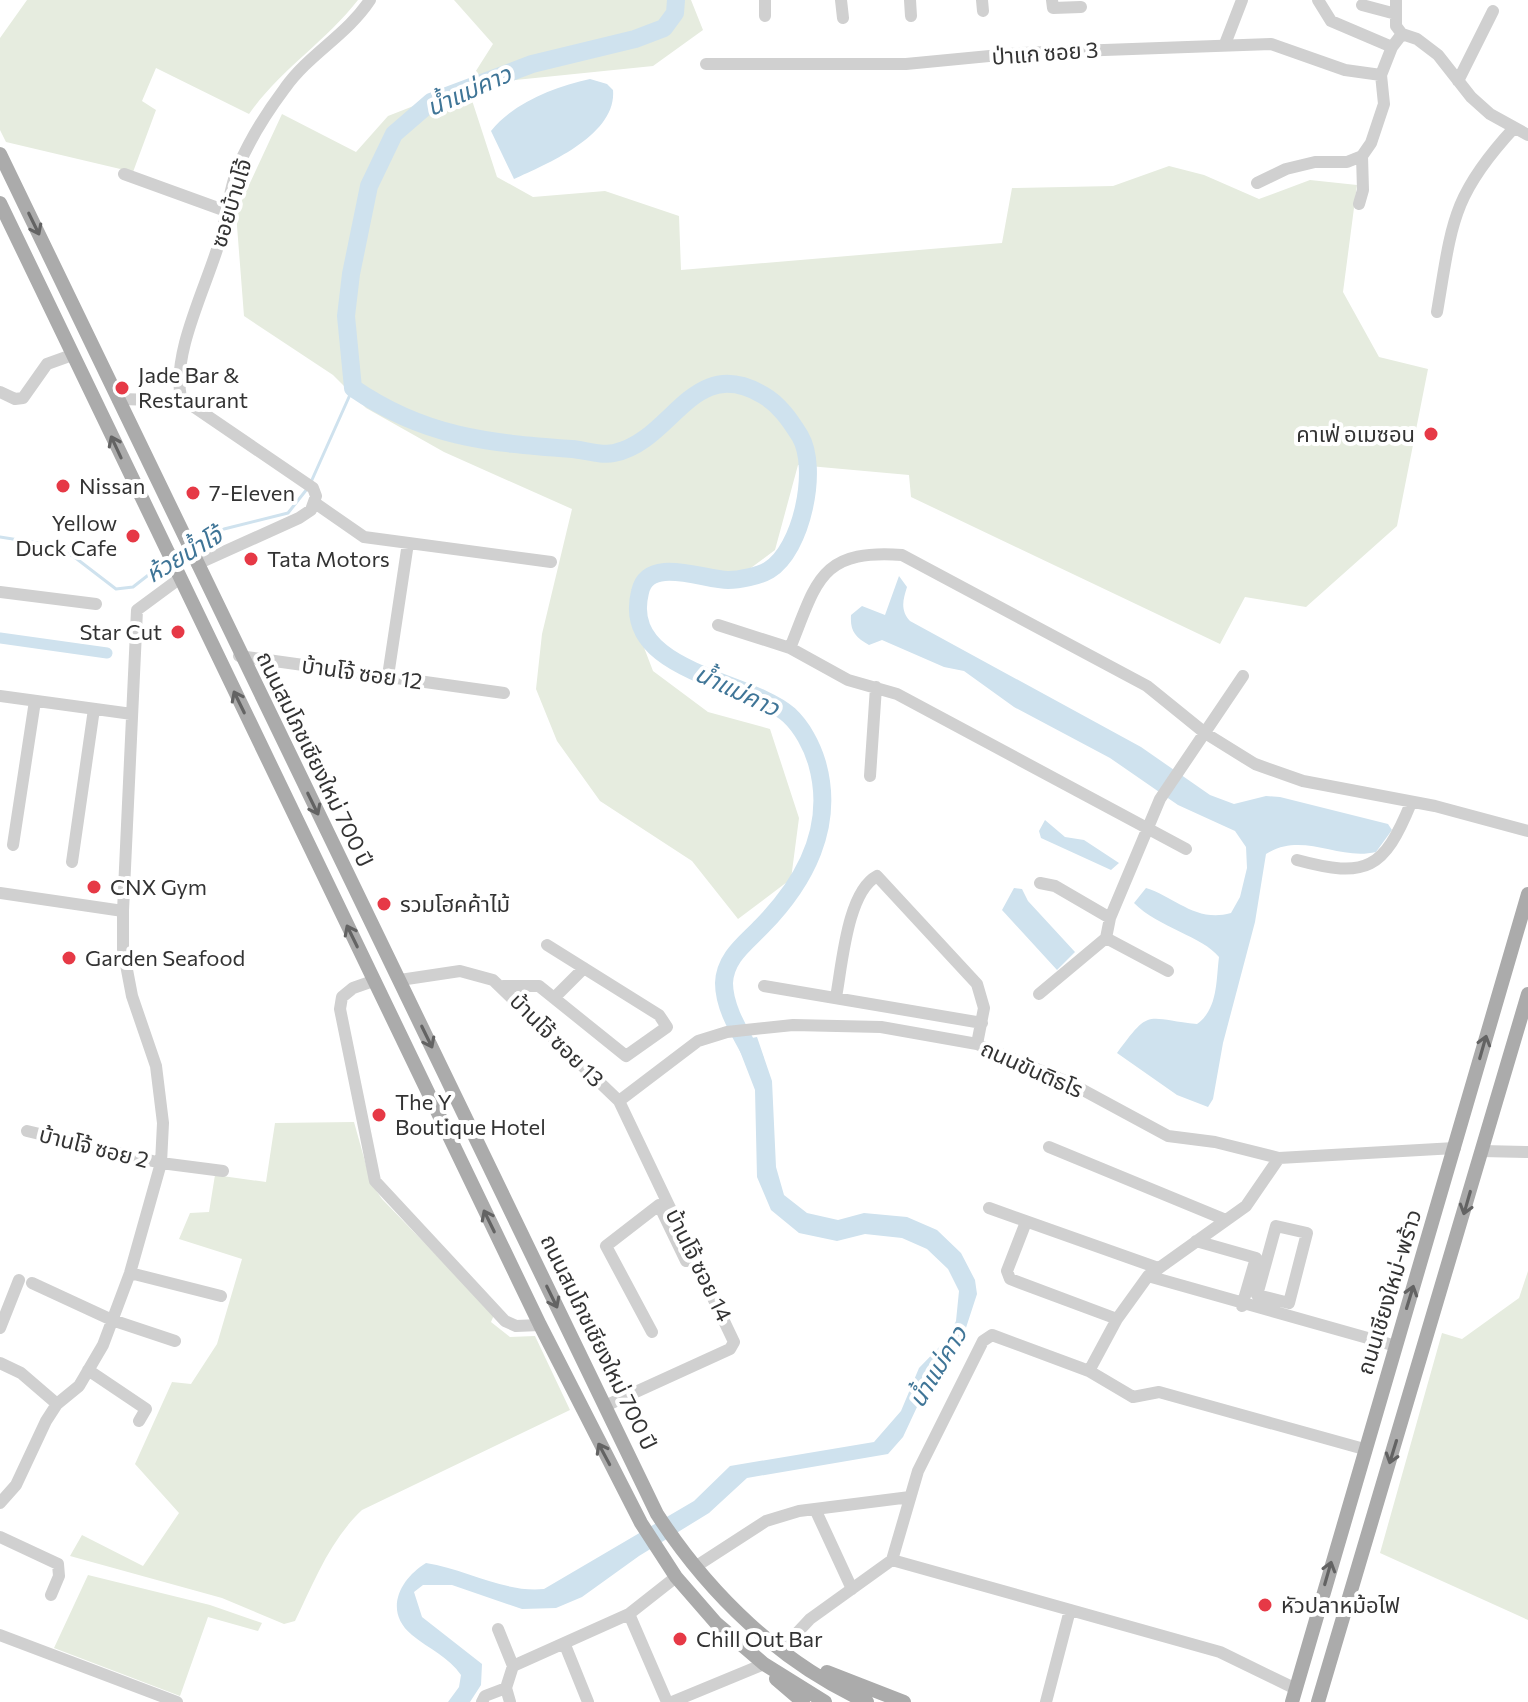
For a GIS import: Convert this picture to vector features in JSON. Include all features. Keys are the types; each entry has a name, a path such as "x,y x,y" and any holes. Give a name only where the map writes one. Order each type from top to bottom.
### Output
{"main road":[{"name":"ถนนสมโภชเชียงใหม่ 700 ปี","path":"0,154 239,656 400,980 657,1514 695,1567 743,1618 785,1654 825,1681 867,1702"},
{"name":"ถนนสมโภชเชียงใหม่ 700 ปี","path":"0,203 540,1325 641,1523 676,1577 716,1623 764,1664 825,1702"},
{"name":"ถนนเชียงใหม่-พร้าว","path":"1294,1696 1528,894"},
{"path":"1318,1702 1528,994"},
{"path":"1455,1148 1482,1151"},
{"path":"785,1654 904,1702"},
{"path":"764,1664 793,1699"}],"street":[{"name":"ซอยบ้านโจ้","path":"181,398 178,384 194,314 243,157 286,85 356,22 370,0"},
{"path":"765,0 765,16"},
{"path":"841,0 843,18"},
{"path":"910,0 911,16"},
{"path":"1225,44 1242,0"},
{"path":"1318,0 1331,21 1392,47"},
{"path":"1396,0 1396,26 1402,34 1417,39 1438,55 1490,114 1528,135"},
{"path":"1052,4 1081,7"},
{"path":"1362,5 1396,14"},
{"path":"1458,81 1493,11"},
{"path":"1257,183 1286,169 1315,162 1347,162 1362,156 1371,143 1384,104 1381,75 1392,47 1402,34"},
{"name":"ป่าแก ซอย 3","path":"706,64 906,64 1021,53 1271,44 1345,70 1381,75"},
{"path":"1437,312 1457,208 1481,164 1514,128"},
{"path":"1359,204 1363,190 1362,156"},
{"path":"124,174 226,211"},
{"path":"0,392 15,399 23,398 47,364 72,355"},
{"path":"118,400 132,397 170,403 181,398 308,485 315,503 364,537 551,562"},
{"path":"195,560 299,518 315,503"},
{"path":"388,676 408,543"},
{"path":"790,648 819,579 829,569 851,557 876,553 902,555 1147,686 1205,733 1255,764 1303,781 1528,831"},
{"path":"0,1503 16,1485 57,1404 79,1386 112,1320 130,1273 161,1163 163,1123 156,1066 132,996 123,949 123,911 137,610 176,572"},
{"path":"0,592 96,604"},
{"path":"718,625 790,648 848,680 876,687 1032,764 1186,849"},
{"name":"บ้านโจ้ ซอย 12","path":"239,656 504,693"},
{"path":"1039,994 1106,938 1110,918 1128,883 1145,828 1160,799 1243,676"},
{"path":"870,776 876,687"},
{"path":"0,696 132,714"},
{"path":"13,845 35,701"},
{"path":"72,862 94,709"},
{"path":"1297,860 1352,870 1367,864 1395,842 1411,803"},
{"path":"836,997 852,914 867,881 877,876 977,984 984,1008 977,1044"},
{"path":"1040,883 1055,886 1110,918"},
{"path":"0,893 123,911"},
{"path":"1106,938 1168,971"},
{"path":"503,986 539,986 626,1056 662,1034 667,1027 659,1015 547,945"},
{"path":"554,998 584,968"},
{"name":"บ้านโจ้ ซอย 13","path":"400,980 460,971 475,973 503,986 619,1101"},
{"path":"373,981 353,988 342,997 340,1009 375,1181 505,1321 516,1326 540,1325"},
{"path":"764,986 982,1023"},
{"name":"ถนนขันติธโร","path":"619,1101 698,1041 727,1032 793,1025 881,1027 977,1044 1070,1083 1168,1136 1215,1142 1279,1158 1455,1148"},
{"name":"บ้านโจ้ ซอย 14","path":"605,1406 730,1349 734,1342 696,1256 619,1101"},
{"name":"บ้านโจ้ ซอย 2","path":"27,1131 161,1163 223,1171"},
{"path":"1049,1147 1226,1220"},
{"path":"1482,1151 1528,1152"},
{"path":"1089,1371 1117,1319 1153,1272 1255,1196 1279,1158"},
{"path":"652,1332 606,1246 659,1205 686,1261 696,1256"},
{"path":"989,1208 1242,1306 1396,1346"},
{"path":"1026,1222 1007,1271 1010,1279 1117,1319"},
{"path":"1286,1317 1307,1233 1276,1226 1257,1295 1289,1303"},
{"path":"1196,1241 1256,1258 1242,1306"},
{"path":"130,1273 221,1296"},
{"path":"0,1328 25,1281 112,1320 175,1341"},
{"path":"785,1654 810,1619 892,1560 924,1456 983,1341 992,1335 1089,1371 1133,1397 1159,1392 1364,1449"},
{"path":"0,1363 21,1373 57,1404"},
{"path":"88,1370 146,1409 139,1421"},
{"path":"695,1567 766,1521 815,1509 910,1497"},
{"path":"815,1509 852,1589"},
{"path":"0,1537 58,1564 59,1576 51,1595"},
{"path":"892,1560 1220,1652 1294,1696"},
{"path":"513,1666 629,1614 676,1577"},
{"path":"1046,1702 1070,1610"},
{"path":"629,1614 669,1702 764,1664"},
{"path":"498,1629 513,1666 506,1688 510,1702"},
{"path":"0,1635 177,1702"},
{"path":"565,1645 588,1702"},
{"path":"482,1702 485,1696 506,1688"}],"shaded area":[{"path":"27,0 358,0 274,84 249,114 156,68 142,101 156,110 133,172 6,142 0,130 0,38"},
{"path":"454,0 691,0 703,30 653,66 467,85 493,44"},
{"path":"467,85 497,177 533,197 605,191 679,216 681,270 1002,243 1012,188 1113,186 1169,166 1204,175 1259,199 1310,180 1357,185 1343,292 1379,357 1428,369 1397,526 1306,607 1245,597 1220,644 911,497 909,475 798,465 775,550 744,573 716,573 668,565 637,579 630,611 653,671 708,712 770,729 799,818 791,879 738,919 692,861 600,801 557,741 536,689 542,634 572,509 444,452 366,408 333,375 244,316 236,213 282,114 356,152 388,116"},
{"path":"354,1122 371,1183 382,1199 494,1315 491,1322 510,1337 535,1336 570,1410 362,1510 332,1548 295,1621 284,1624 222,1598 70,1556 82,1535 143,1566 179,1513 135,1464 172,1382 191,1384 217,1344 242,1259 179,1239 190,1213 209,1212 215,1175 266,1182 275,1123"},
{"path":"1528,1271 1528,1620 1380,1553 1442,1333 1462,1339 1519,1298"},
{"path":"88,1575 210,1605 262,1623 258,1631 208,1617 180,1696 54,1648"}],"water":[{"path":"590,79 607,84 613,90 611,106 604,121 577,146 514,179 491,131 511,112 536,97"},
{"path":"899,576 907,587 904,609 910,621 1141,747 1210,795 1234,804 1266,796 1280,797 1388,824 1392,830 1376,852 1348,853 1293,845 1266,854 1255,922 1223,1043 1213,1099 1208,1107 1177,1095 1117,1053 1137,1028 1150,1019 1197,1024 1209,1011 1216,985 1219,957 1202,943 1155,919 1134,903 1146,888 1196,912 1207,915 1231,913 1240,897 1247,868 1246,847 1235,831 1178,805 1110,758 1014,707 964,671 944,667 882,640 869,645 860,639 851,625 851,615 862,606 885,615"},
{"path":"1045,820 1065,837 1084,840 1119,863 1111,870 1041,838 1039,831"},
{"path":"1014,888 1022,889 1028,901 1075,952 1057,970 1002,910"},
{"path":"757,1037 772,1081 776,1167 784,1195 807,1213 838,1220 864,1213 907,1217 937,1230 961,1253 975,1280 977,1294 962,1340 924,1392 903,1437 888,1454 747,1478 709,1513 639,1556 582,1597 556,1608 522,1609 452,1585 423,1585 414,1592 422,1617 482,1664 481,1685 470,1702 448,1702 459,1687 461,1675 445,1658 412,1635 398,1616 398,1596 402,1586 426,1563 500,1584 544,1589 694,1501 730,1466 874,1442 901,1411 919,1368 948,1338 956,1321 959,1291 948,1269 927,1249 902,1238 865,1234 837,1241 799,1233 771,1210 757,1177 755,1090 736,1041"}],"waterway":[{"name":"น้ำแม่คาว","path":"676,0 675,13 664,28 635,39 532,64 431,102 394,134 369,186 346,316 353,388 405,417 458,435 609,454 634,445 652,433 700,392 718,385 739,385 769,399 800,436 808,468 804,508 781,560 765,572 738,579 665,572 645,581 640,592 639,619 649,640 668,657 692,670 770,703 789,715 806,737 817,763 822,786 822,809 812,852 791,891 737,951 725,974 727,1003 755,1060"},
{"name":"ห้วยน้ำโจ้","path":"311,482 353,388"},
{"name":"ห้วยน้ำโจ้","path":"193,546 224,529 288,513 307,489"},
{"name":"ห้วยน้ำโจ้","path":"0,537 44,544 73,556 116,589 133,587 165,562"},
{"path":"0,638 107,653"}],"place":[{"name":"Jade Bar & Restaurant","path":"122,388"},
{"name":"คาเฟ่ อเมซอน","path":"1431,434"},
{"name":"Nissan","path":"63,486"},
{"name":"7-Eleven","path":"193,493"},
{"name":"Yellow Duck Cafe","path":"133,536"},
{"name":"Tata Motors","path":"251,559"},
{"name":"Star Cut","path":"178,632"},
{"name":"CNX Gym","path":"94,887"},
{"name":"รวมโฮคค้าไม้","path":"384,904"},
{"name":"Garden Seafood","path":"69,958"},
{"name":"The Y Boutique Hotel","path":"379,1115"},
{"name":"หัวปลาหม้อไฟ","path":"1265,1605"},
{"name":"Chill Out Bar","path":"680,1639"}]}
